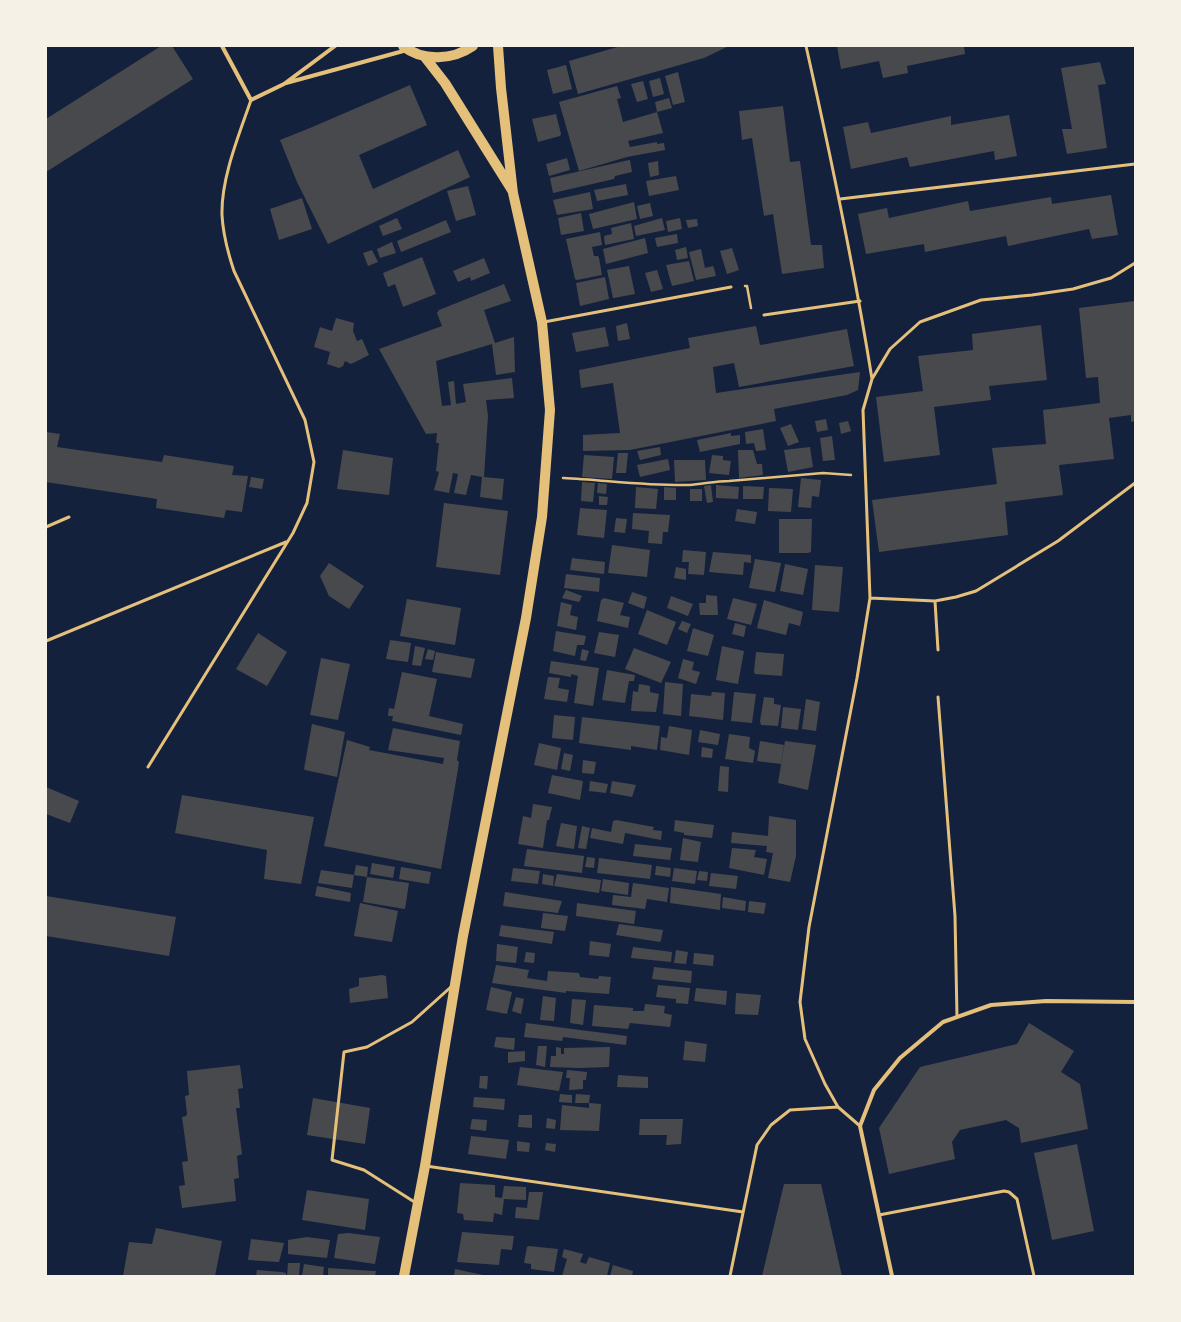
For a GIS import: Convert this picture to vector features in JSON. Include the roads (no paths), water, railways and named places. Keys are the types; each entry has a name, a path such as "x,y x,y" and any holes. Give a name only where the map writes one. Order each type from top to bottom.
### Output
{"main road":[{"path":"405,48 424,56 444,58 464,52 473,46"},
{"path":"404,1276 425,1166 464,929 526,618 542,517 550,410 542,322 513,192 501,88 498,46"},
{"path":"424,56 445,83 513,192"}],"street":[{"path":"222,46 251,100 284,84 405,48"},
{"path":"284,84 335,46"},
{"path":"892,1276 860,1126 874,1090 900,1058 943,1022 991,1005 1046,1001 1135,1002"}],"lane":[{"path":"806,46 840,199 860,301 872,379"},
{"path":"148,767 286,542 293,533 307,504 314,462 305,420 234,271 226,247 222,214 226,174 251,100"},
{"path":"840,199 1135,164"},
{"path":"860,1126 838,1107 825,1084 805,1039 800,1002 809,927 857,678 870,598 863,410 872,379 890,349 920,322 982,300 1073,289 1111,278 1135,263"},
{"path":"542,322 731,287"},
{"path":"764,315 860,301"},
{"path":"870,598 935,601 956,597 981,587 1058,541 1135,483"},
{"path":"46,527 69,517"},
{"path":"46,641 286,542"},
{"path":"935,601 938,650"},
{"path":"938,697 955,916 957,1017"},
{"path":"418,1204 364,1170 332,1160 344,1052 367,1047 412,1022 455,984"},
{"path":"730,1276 757,1145 771,1125 790,1110 838,1107"},
{"path":"425,1166 743,1212"},
{"path":"879,1215 1004,1191 1009,1192 1018,1199 1034,1276"}]}
